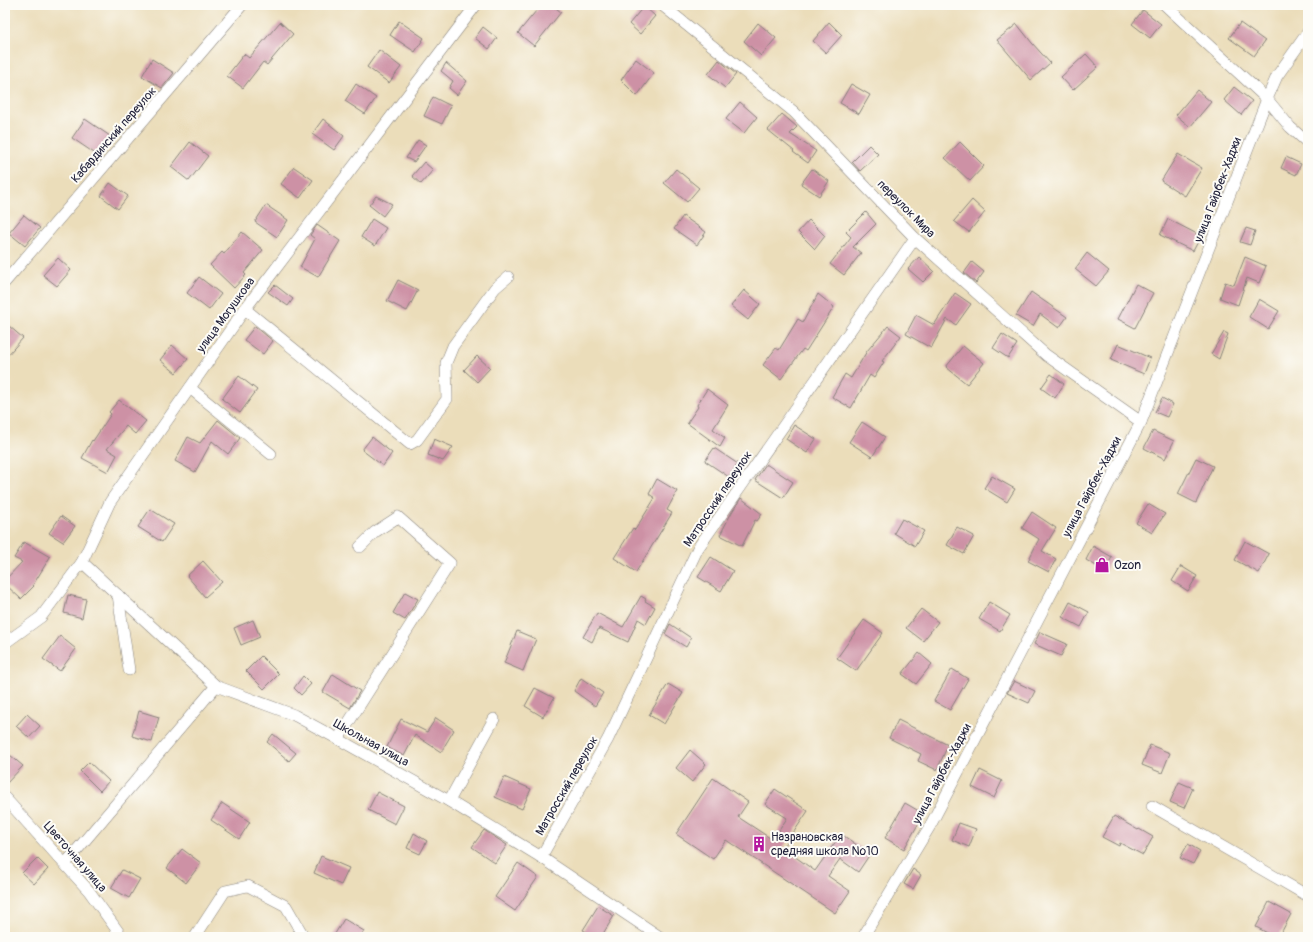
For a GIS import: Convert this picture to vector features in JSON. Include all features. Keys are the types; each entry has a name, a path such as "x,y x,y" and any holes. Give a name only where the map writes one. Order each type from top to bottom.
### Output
{"street":[{"name":"Кабардинский переулок","path":"5,282 242,5"},
{"name":"улица Могушкова","path":"5,643 41,617 82,562 110,502 245,309 476,5"},
{"name":"переулок Мира","path":"662,5 794,112 915,238 1046,354 1141,422"},
{"path":"1165,5 1267,99 1290,127 1308,142"},
{"name":"улица Гайрбек-Хаджи","path":"863,937 930,826 1141,422 1267,99 1277,76 1308,32"},
{"name":"Матросский переулок","path":"541,857 608,739 698,548 915,238"},
{"path":"245,309 410,444 417,440 447,399 446,362 453,346 495,288 508,277"},
{"path":"190,388 271,454"},
{"path":"338,739 450,563 398,517 375,532 360,548"},
{"name":"Школьная улица","path":"82,562 216,686 294,716 449,801 541,857 660,937"},
{"path":"118,595 129,670"},
{"path":"65,864 216,686"},
{"path":"449,801 494,719"},
{"name":"Цветочная улица","path":"5,798 90,891 122,937"},
{"path":"1152,806 1308,896"},
{"path":"195,937 225,891 248,886 286,906 304,937"}],"building":[{"path":"541,5 552,5 561,12 534,46 518,33"},
{"path":"644,6 655,16 640,34 629,24"},
{"path":"1143,10 1161,24 1150,38 1132,24"},
{"path":"399,21 424,38 415,52 390,35"},
{"path":"280,22 293,34 267,65 263,62 243,88 227,76 244,54 249,58"},
{"path":"829,22 842,35 826,53 813,41"},
{"path":"758,23 776,38 761,56 744,41"},
{"path":"1240,23 1265,41 1254,56 1229,38"},
{"path":"1017,24 1050,63 1031,80 997,40"},
{"path":"483,27 497,38 489,49 475,38"},
{"path":"379,50 401,67 389,83 367,67"},
{"path":"1086,54 1098,67 1073,90 1061,77"},
{"path":"152,59 174,73 162,88 142,76"},
{"path":"636,59 654,73 637,96 621,80"},
{"path":"719,60 736,74 725,88 708,74"},
{"path":"446,63 467,81 457,95 449,88 453,81 441,71"},
{"path":"356,84 376,98 365,114 345,101"},
{"path":"851,84 870,95 859,114 840,103"},
{"path":"1234,87 1252,101 1241,115 1224,100"},
{"path":"1197,90 1211,102 1190,127 1176,115"},
{"path":"433,97 451,106 442,124 424,116"},
{"path":"740,102 757,117 744,133 726,119"},
{"path":"782,114 797,127 790,134 816,151 808,163 768,130"},
{"path":"85,119 110,136 97,155 72,138"},
{"path":"323,119 344,136 334,150 312,134"},
{"path":"418,140 426,145 414,162 406,158"},
{"path":"190,142 208,156 189,181 171,167"},
{"path":"960,142 984,166 970,181 945,158"},
{"path":"869,145 878,154 860,171 852,162"},
{"path":"1178,154 1202,168 1185,196 1161,181"},
{"path":"1286,157 1301,164 1296,175 1281,168"},
{"path":"424,162 433,170 421,184 412,176"},
{"path":"294,167 313,180 300,198 281,184"},
{"path":"676,169 699,188 687,202 664,183"},
{"path":"812,169 829,181 819,196 801,184"},
{"path":"110,183 128,196 118,209 101,196"},
{"path":"376,196 392,204 383,216 369,205"},
{"path":"972,200 985,212 969,232 954,221"},
{"path":"266,205 288,220 277,237 255,222"},
{"path":"866,212 876,224 853,247 861,253 844,275 830,264 851,237 846,232"},
{"path":"24,215 40,228 25,246 9,233"},
{"path":"683,216 706,232 697,245 674,229"},
{"path":"372,219 386,228 375,246 361,237"},
{"path":"1168,219 1201,236 1193,251 1160,235"},
{"path":"809,220 825,236 815,249 798,232"},
{"path":"317,225 340,241 318,277 300,267 315,239 310,235"},
{"path":"1246,228 1255,231 1250,245 1240,242"},
{"path":"242,232 263,250 244,273 246,275 234,288 210,265 222,252 224,254"},
{"path":"1087,253 1109,271 1096,286 1075,269"},
{"path":"919,257 934,271 923,282 908,269"},
{"path":"1245,257 1266,266 1259,283 1247,278 1238,305 1220,298 1225,282 1234,285"},
{"path":"58,258 71,270 57,286 43,275"},
{"path":"972,262 984,272 976,283 964,273"},
{"path":"199,277 221,294 209,310 187,293"},
{"path":"398,280 418,290 407,311 387,301"},
{"path":"1136,284 1153,293 1135,328 1118,319"},
{"path":"275,285 293,299 288,306 268,292"},
{"path":"744,290 760,304 748,320 731,306"},
{"path":"1031,292 1067,317 1059,328 1040,314 1033,326 1016,316"},
{"path":"955,293 971,304 956,325 947,319 931,348 906,334 916,315 934,325"},
{"path":"818,294 834,307 806,351 803,349 781,379 763,365 776,348 779,350 798,319 803,322"},
{"path":"1259,299 1279,311 1268,329 1249,317"},
{"path":"9,326 23,338 5,358 5,330"},
{"path":"255,326 273,341 263,354 244,340"},
{"path":"888,326 901,336 882,361 884,362 874,378 870,375 851,408 832,397 845,374 851,378 867,351"},
{"path":"1224,332 1228,334 1219,359 1211,354"},
{"path":"1002,334 1017,344 1008,358 993,348"},
{"path":"1118,344 1150,358 1144,374 1111,360"},
{"path":"172,345 188,359 176,373 160,360"},
{"path":"963,346 984,363 967,384 946,367"},
{"path":"477,356 490,368 477,382 464,370"},
{"path":"1051,374 1064,384 1055,398 1041,388"},
{"path":"239,376 257,390 240,413 222,399"},
{"path":"707,389 728,405 713,429 725,438 720,447 687,423 698,407 697,405"},
{"path":"1162,398 1173,404 1167,417 1155,412"},
{"path":"119,400 146,421 135,434 126,426 107,449 117,455 108,472 82,458 92,440 93,441 111,414 109,412"},
{"path":"218,420 240,438 228,454 212,441 195,472 175,461 188,437 200,443"},
{"path":"862,422 885,437 872,457 849,442"},
{"path":"794,425 816,439 807,453 786,439"},
{"path":"1153,431 1174,441 1165,459 1144,448"},
{"path":"372,437 392,453 383,466 362,450"},
{"path":"434,439 453,447 443,461 428,455"},
{"path":"714,448 738,464 729,477 705,461"},
{"path":"1196,458 1213,466 1196,503 1178,494"},
{"path":"766,464 793,482 783,498 755,480"},
{"path":"992,476 1015,489 1007,502 984,488"},
{"path":"657,479 677,491 667,510 672,513 636,572 614,558 633,528 635,530 655,498 649,494"},
{"path":"741,498 762,514 757,521 755,520 742,546 720,535"},
{"path":"1148,504 1165,514 1152,533 1136,523"},
{"path":"150,509 174,524 162,542 138,527"},
{"path":"1032,512 1056,528 1042,551 1056,559 1049,572 1028,561 1039,539 1022,528"},
{"path":"61,516 75,526 63,542 49,533"},
{"path":"902,519 924,531 915,546 894,533"},
{"path":"957,527 974,536 964,554 947,545"},
{"path":"1245,541 1269,554 1259,573 1235,560"},
{"path":"24,542 50,557 33,585 34,586 21,599 5,584 5,580 22,562 14,558"},
{"path":"1093,546 1112,557 1105,571 1086,560"},
{"path":"711,557 733,571 721,591 698,577"},
{"path":"203,561 222,582 205,597 187,576"},
{"path":"1181,566 1197,576 1188,591 1172,581"},
{"path":"405,592 418,599 405,620 393,613"},
{"path":"68,595 86,599 82,618 64,613"},
{"path":"641,596 646,599 645,601 655,607 646,624 638,619 628,642 599,628 592,642 583,637 597,613 623,627"},
{"path":"989,602 1010,615 1000,631 979,619"},
{"path":"1070,602 1089,612 1081,627 1062,617"},
{"path":"921,609 938,622 923,641 906,628"},
{"path":"253,620 260,637 241,645 234,628"},
{"path":"864,620 883,633 856,671 837,658"},
{"path":"670,624 691,638 686,647 665,634"},
{"path":"517,631 536,639 523,671 504,663"},
{"path":"1040,632 1067,644 1061,656 1034,644"},
{"path":"60,636 76,649 60,671 43,659"},
{"path":"919,653 932,664 916,684 902,674"},
{"path":"261,656 279,674 264,689 246,671"},
{"path":"952,669 968,679 950,710 934,701"},
{"path":"333,674 360,691 350,708 323,692"},
{"path":"303,676 311,684 301,695 294,688"},
{"path":"581,678 603,693 595,706 574,691"},
{"path":"1014,681 1035,691 1029,703 1007,693"},
{"path":"668,684 683,693 664,724 649,715"},
{"path":"535,688 554,698 543,717 525,706"},
{"path":"139,711 159,717 152,742 132,736"},
{"path":"27,714 40,726 29,738 16,726"},
{"path":"436,718 454,730 441,752 415,735 404,756 387,747 401,719 427,732"},
{"path":"898,720 948,745 937,770 918,761 921,754 889,738"},
{"path":"273,734 296,753 289,761 267,742"},
{"path":"1150,745 1170,753 1162,773 1142,765"},
{"path":"690,750 706,764 692,782 676,768"},
{"path":"10,755 23,766 5,785 5,760"},
{"path":"89,762 109,781 100,791 80,771"},
{"path":"980,770 1002,781 994,798 972,787"},
{"path":"504,777 531,789 522,809 495,797"},
{"name":"Назрановская средняя школа №10","path":"713,778 748,802 738,817 773,840 787,818 765,804 775,789 808,811 783,848 815,871 841,834 870,854 858,872 840,859 828,876 850,891 835,913 726,840 713,859 676,834"},
{"path":"1179,782 1193,788 1184,808 1170,802"},
{"path":"377,792 404,806 395,824 368,810"},
{"path":"222,803 250,822 239,839 211,820"},
{"path":"905,803 924,814 904,849 885,838"},
{"path":"1114,816 1153,837 1143,855 1120,843 1119,846 1102,837"},
{"path":"959,823 976,829 969,847 952,840"},
{"path":"484,830 507,845 495,863 472,847"},
{"path":"414,833 427,841 420,854 407,848"},
{"path":"1188,844 1200,851 1193,864 1180,858"},
{"path":"182,849 201,863 186,883 167,868"},
{"path":"321,856 349,868 341,885 314,873"},
{"path":"37,858 48,869 34,884 22,873"},
{"path":"518,863 538,877 515,911 495,897"},
{"path":"913,869 921,875 913,889 904,884"},
{"path":"122,870 140,879 129,898 111,888"},
{"path":"1269,902 1291,914 1279,937 1275,937 1256,927"},
{"path":"598,906 614,916 601,937 595,937 583,930"},
{"path":"344,919 364,931 360,937 333,937"}],"place":[{"name":"Ozon","path":"1102,565"},
{"name":"Назрановская средняя школа №10","path":"759,844"}]}
